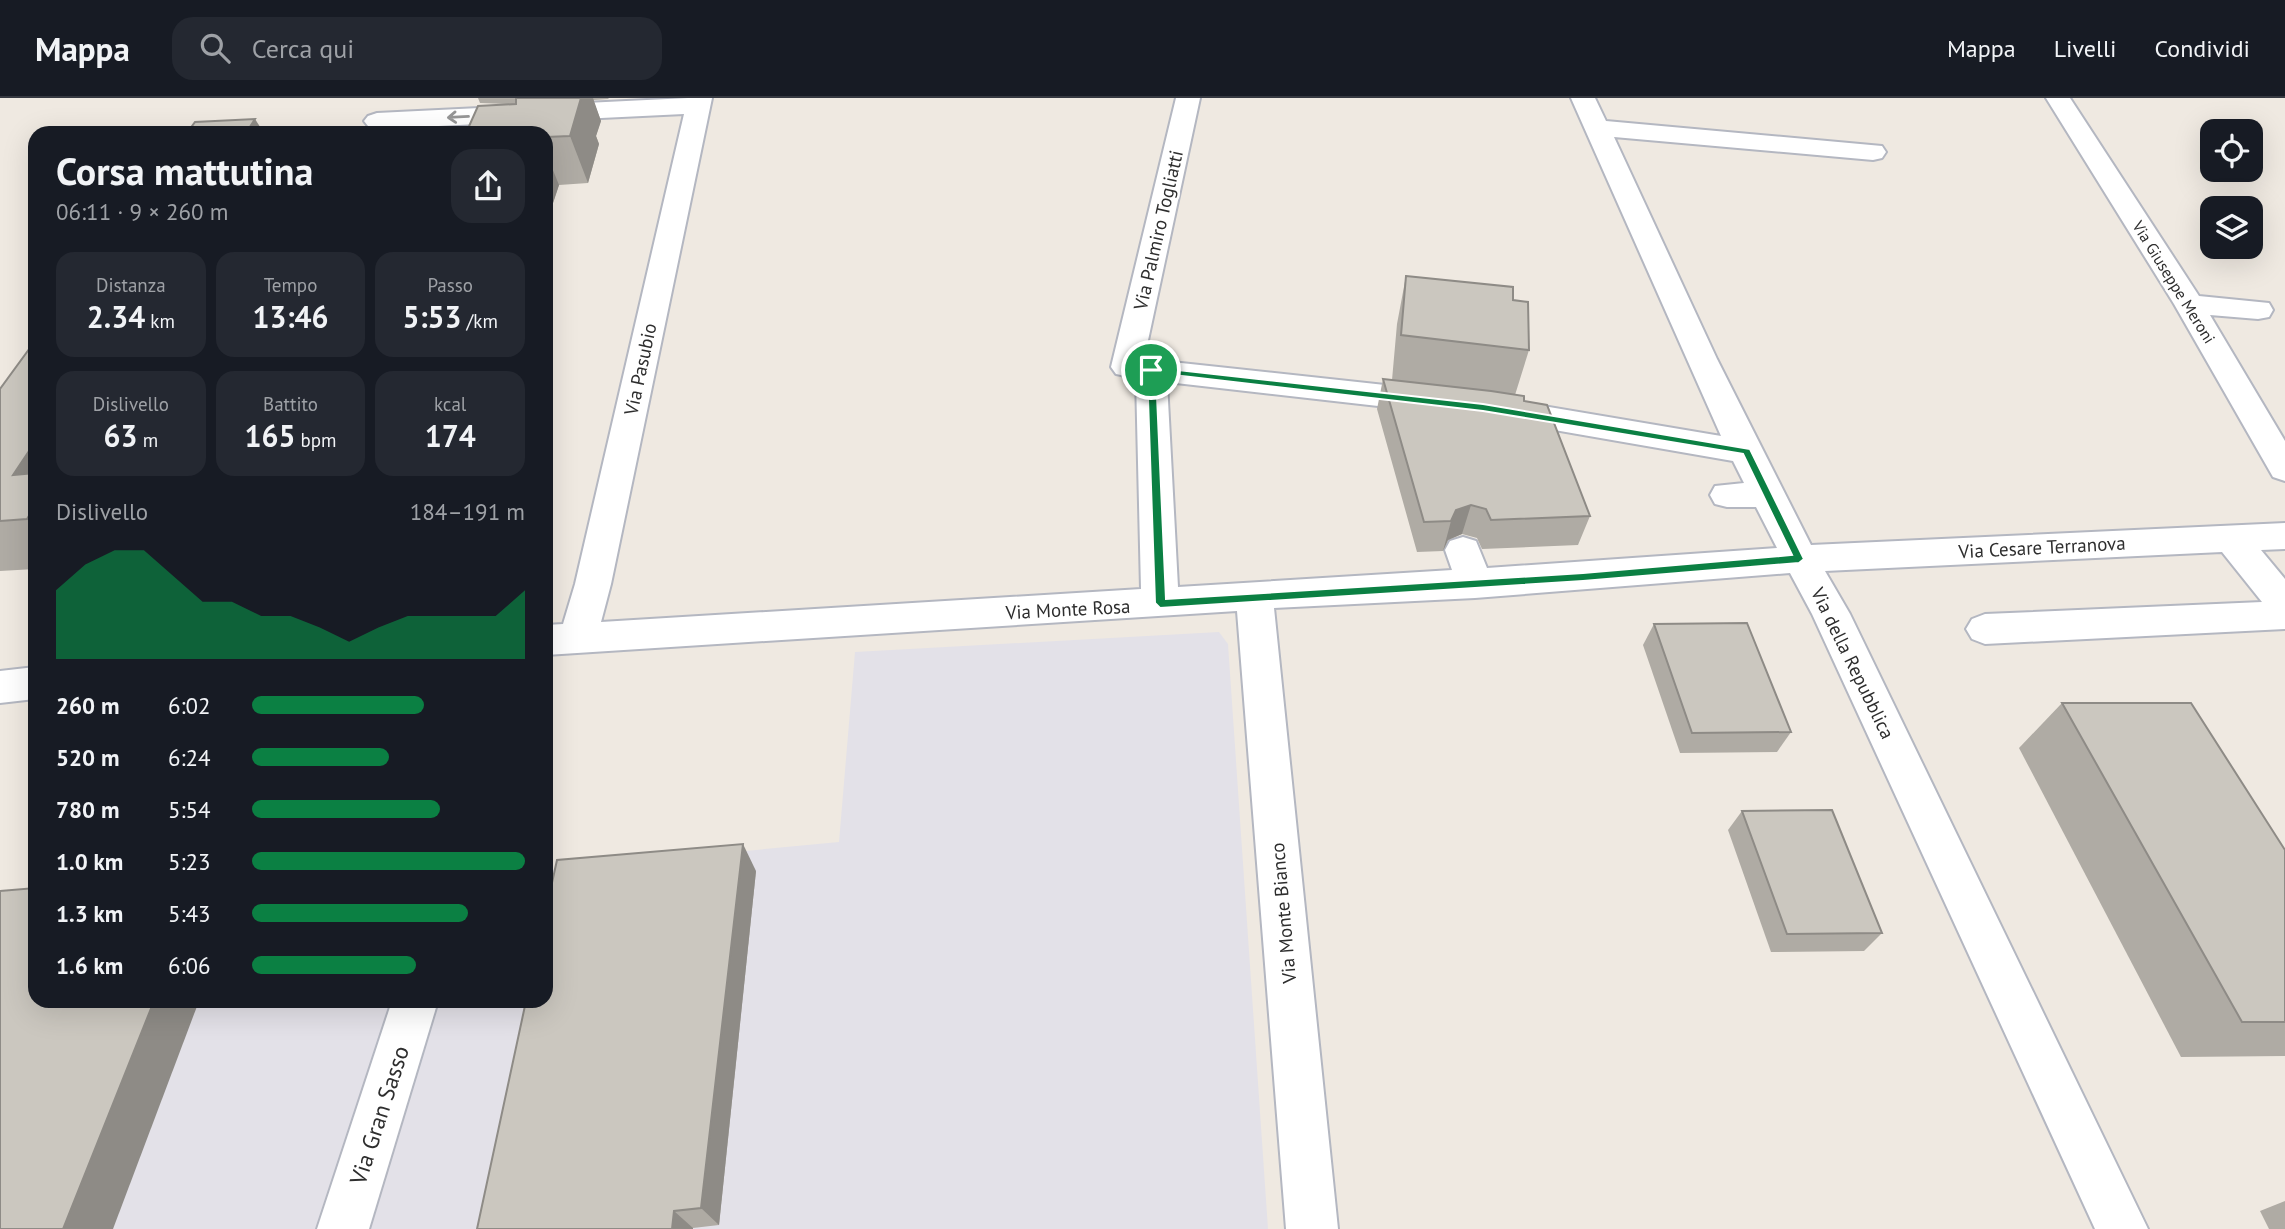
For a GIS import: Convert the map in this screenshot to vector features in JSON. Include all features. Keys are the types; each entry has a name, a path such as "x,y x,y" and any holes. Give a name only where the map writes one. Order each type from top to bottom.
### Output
{"street":[{"path":"375,126 390,98"},
{"name":"Via Palmiro Togliatti","path":"1188,98 1127,367 1463,405 1746,452"},
{"name":"Via Giuseppe Meroni","path":"2058,98 2189,304 2285,468"},
{"path":"387,126 699,102"},
{"name":"Via Pasubio","path":"562,639 593,584 699,102"},
{"path":"1590,113 1873,152"},
{"name":"Via della Repubblica","path":"1590,113 1725,410 1799,559 1831,614 2122,1229"},
{"path":"2189,304 2258,310"},
{"path":"1151,370 1160,603"},
{"path":"1727,495 1768,495"},
{"name":"Via Cesare Terranova","path":"1799,559 2285,536"},
{"path":"2231,538 2285,606"},
{"path":"1463,550 1475,584"},
{"name":"Via Monte Rosa","path":"562,639 1475,584 1617,559 1799,559"},
{"name":"Via Monte Bianco","path":"1254,597 1312,1229"},
{"path":"1985,629 2285,615"},
{"path":"0,687 28,685"},
{"name":"Via Gran Sasso","path":"343,1229 413,1008"}],"shaded area":[{"path":"1219,632 1228,644 1268,1229 0,1229 34,1008 553,1008 553,869 839,842 855,652"}],"building":[{"path":"516,98 581,98 570,136 553,137 553,126 469,126 478,106 516,104"},
{"path":"255,119 250,126 192,126 195,122"},
{"path":"1406,276 1513,287 1513,300 1528,302 1529,350 1401,335"},
{"path":"28,351 28,452 13,475 28,474 27,519 0,521 0,389"},
{"path":"1383,379 1524,396 1524,401 1547,405 1590,516 1491,520 1486,509 1471,505 1456,510 1451,521 1424,522"},
{"path":"1747,623 1791,732 1692,733 1654,624"},
{"path":"2062,703 2191,703 2285,850 2285,1022 2242,1022"},
{"path":"1832,810 1882,933 1787,934 1742,811"},
{"path":"743,844 701,1208 674,1211 672,1229 477,1229 524,1008 553,1008 553,878 557,860"},
{"path":"28,889 28,1008 151,1008 63,1229 0,1229 0,891"}],"route":[{"path":"1151,370 1483,407 1746,452 1799,559 1583,577 1160,603 1151,370"}]}
